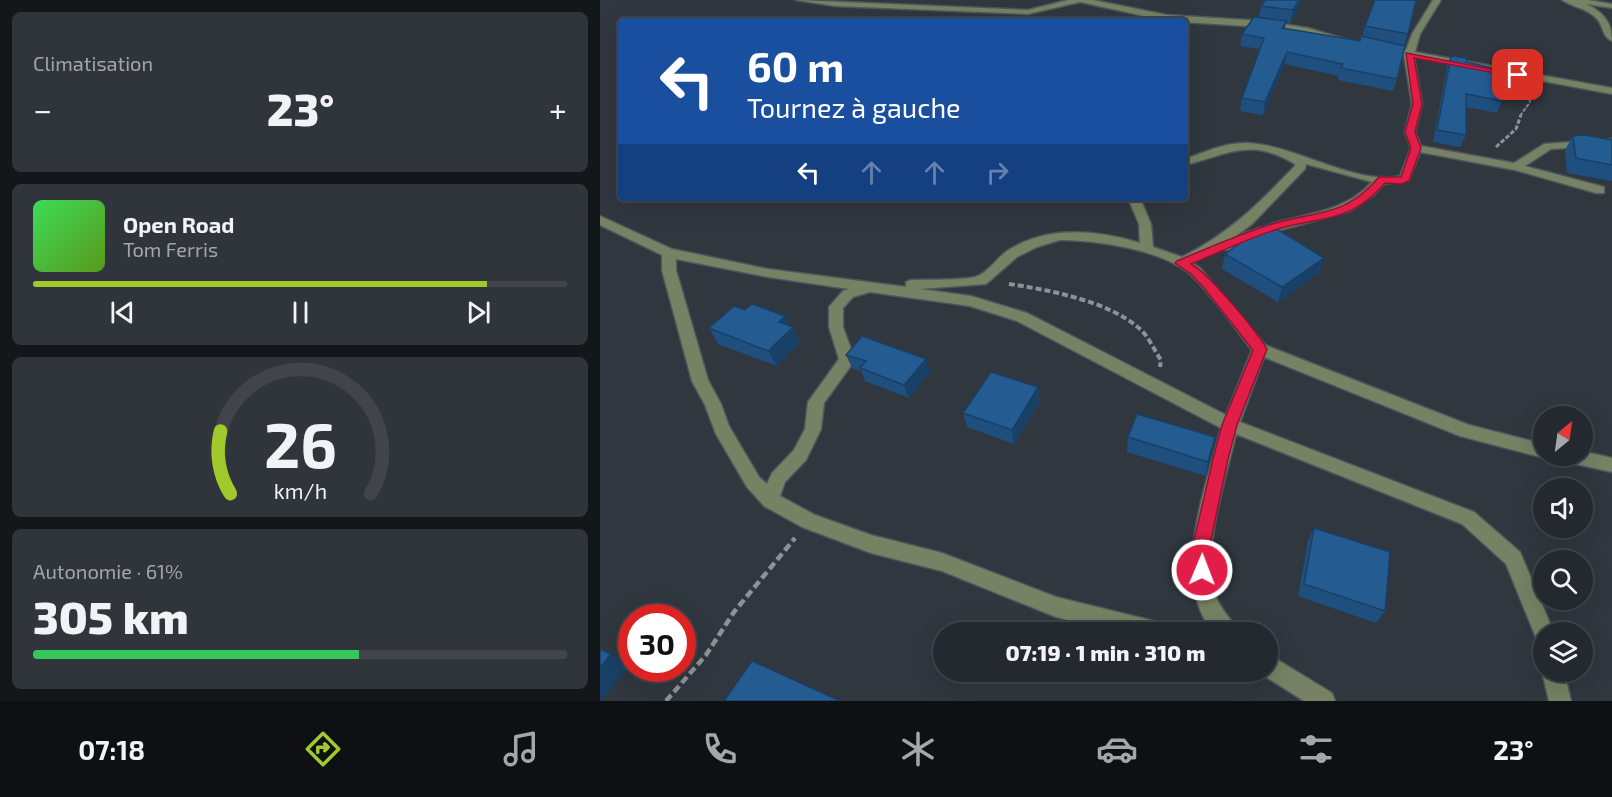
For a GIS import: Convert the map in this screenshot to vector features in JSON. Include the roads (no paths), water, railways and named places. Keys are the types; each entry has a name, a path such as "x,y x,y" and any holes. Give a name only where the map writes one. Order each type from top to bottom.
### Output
{"street":[{"path":"800,0 903,8 1028,12 1064,0"},
{"path":"1054,4 1079,0 1167,18"},
{"path":"1188,161 1231,147 1248,146 1292,156 1354,175 1382,180 1406,178 1416,148 1410,132 1417,104 1409,55 1416,34 1437,0"},
{"path":"1566,0 1595,13 1605,23 1608,34 1612,38"},
{"path":"1574,0 1612,6"},
{"path":"1188,19 1263,24 1308,31 1359,43"},
{"path":"1380,48 1612,91"},
{"path":"1516,166 1548,146 1612,142"},
{"path":"1416,148 1516,166 1600,190"},
{"path":"1181,263 1212,247 1248,221 1301,167 1300,162 1292,156"},
{"path":"1181,263 1275,226 1351,208 1371,193 1382,180"},
{"path":"1136,201 1145,224 1147,249"},
{"path":"600,220 669,253 768,273 971,301 1022,317 1230,425 1468,518 1513,558 1541,622"},
{"path":"770,500 778,478 800,455 813,429 816,402 847,360 836,327 836,307 848,294 870,286 981,281 1012,254 1032,244 1059,236 1109,239 1174,258 1196,271 1260,349 1466,431 1533,449"},
{"path":"669,253 669,270 700,381 713,404 722,429 753,482 770,500 809,521 882,547 942,562 1056,608 1115,622"},
{"path":"1218,622 1204,592 1201,549 1230,425 1260,349"},
{"path":"1593,461 1612,465"},
{"path":"1278,671 1324,701"},
{"path":"1555,682 1560,701"}]}
